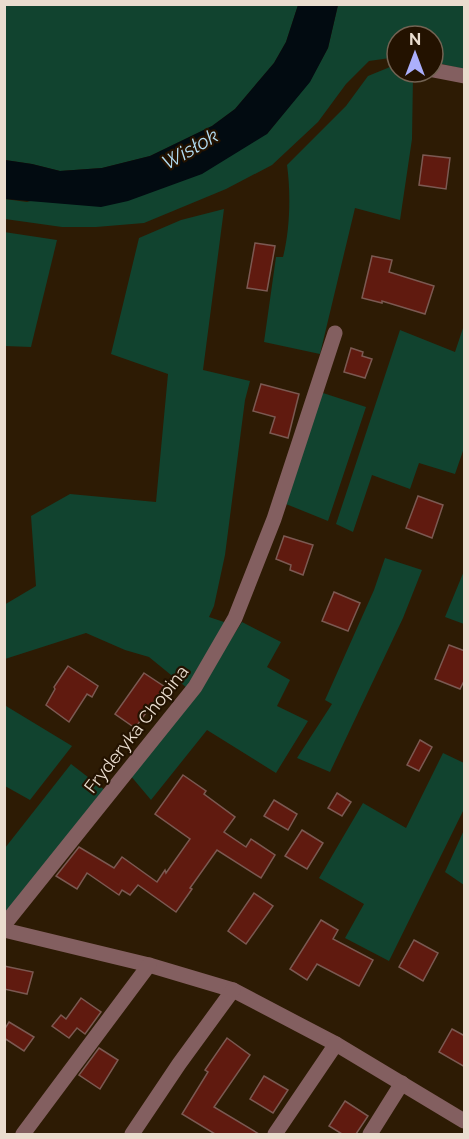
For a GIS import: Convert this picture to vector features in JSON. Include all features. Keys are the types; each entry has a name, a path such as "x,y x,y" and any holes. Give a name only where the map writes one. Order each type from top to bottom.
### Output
{"street":[{"path":"445,72 465,76"},
{"name":"Fryderyka Chopina","path":"4,925 195,687 235,618 274,519 335,333"},
{"path":"4,930 149,965 233,990 336,1044 465,1121"},
{"path":"23,1134 149,965"},
{"path":"132,1134 178,1064 233,990"},
{"path":"275,1134 336,1044"},
{"path":"370,1134 402,1083"}],"green space":[{"path":"5,5 298,5 286,42 274,63 235,109 212,126 150,156 102,168 60,171 5,160"},
{"path":"338,5 464,5 464,69 445,65 445,24 385,24 385,59 369,61 346,84 318,122 272,165 226,189 144,223 62,227 5,219 5,199 27,202 267,134 310,81 328,48"},
{"path":"385,69 385,84 413,84 412,139 400,220 355,208 320,354 264,342 276,257 283,257 287,235 289,199 287,165 346,106 368,76"},
{"path":"224,209 203,370 250,381 245,400 225,555 214,606 209,617 227,623 187,688 149,657 125,650 86,633 5,659 4,605 36,586 31,516 70,494 156,502 168,374 111,354 139,238 181,220"},
{"path":"4,232 57,240 31,347 5,346"},
{"path":"464,325 464,448 455,474 419,463 410,489 372,475 353,532 336,524 400,330 455,352"},
{"path":"320,392 366,407 328,521 286,504"},
{"path":"385,558 422,570 403,618 330,772 297,758 332,704 325,700 374,590"},
{"path":"464,571 464,624 445,617"},
{"path":"242,622 281,642 267,667 290,680 277,706 308,721 276,773 207,730 151,800 130,775 181,715"},
{"path":"6,706 72,746 30,800 5,786 4,709"},
{"path":"443,753 464,763 464,809 389,961 345,938 364,904 319,878 363,803 406,828"},
{"path":"71,764 106,791 5,914 5,848"},
{"path":"464,830 464,885 445,872"}],"water":[{"name":"Wisłok","path":"298,5 338,5 328,48 310,82 267,134 202,174 128,201 101,207 5,199 5,160 60,171 102,168 150,156 212,126 235,109 274,63 286,42"}],"building":[{"path":"423,155 450,158 446,189 419,185"},
{"path":"255,243 275,246 267,291 247,288"},
{"path":"372,256 392,260 389,272 434,286 425,314 382,301 382,303 362,298"},
{"path":"351,348 363,352 362,356 372,359 365,378 344,372"},
{"path":"261,384 299,394 288,438 270,433 275,417 253,411"},
{"path":"418,496 443,505 432,538 406,528"},
{"path":"284,536 313,545 303,575 290,570 291,565 276,559"},
{"path":"334,592 360,603 348,631 322,621"},
{"path":"449,645 465,651 465,679 460,689 435,679"},
{"path":"68,666 98,686 92,697 87,694 69,722 46,705 54,687"},
{"path":"144,673 165,687 135,728 115,714"},
{"path":"420,740 432,747 419,771 407,765"},
{"path":"183,775 206,791 204,794 235,817 224,832 246,847 251,839 275,855 261,878 217,850 176,912 138,885 130,895 122,890 119,895 87,873 77,889 56,876 79,847 114,868 122,857 157,882 190,839 155,814"},
{"path":"337,793 351,802 342,816 328,808"},
{"path":"274,800 297,814 288,830 264,816"},
{"path":"302,830 323,843 307,869 285,856"},
{"path":"254,893 273,906 246,944 228,931"},
{"path":"321,920 338,930 333,939 373,960 359,986 317,964 307,980 290,969"},
{"path":"414,940 438,953 423,981 399,967"},
{"path":"4,966 33,972 27,994 4,989"},
{"path":"81,998 101,1012 85,1034 77,1028 69,1038 52,1026 61,1015 66,1019"},
{"path":"9,1022 34,1037 24,1051 4,1038 4,1030"},
{"path":"452,1029 465,1036 465,1067 439,1052"},
{"path":"227,1038 250,1055 214,1107 259,1134 215,1134 182,1114 208,1072 205,1070"},
{"path":"99,1048 118,1060 100,1089 79,1075"},
{"path":"264,1076 288,1090 273,1113 250,1099"},
{"path":"345,1101 368,1116 356,1134 342,1134 329,1126"}]}
